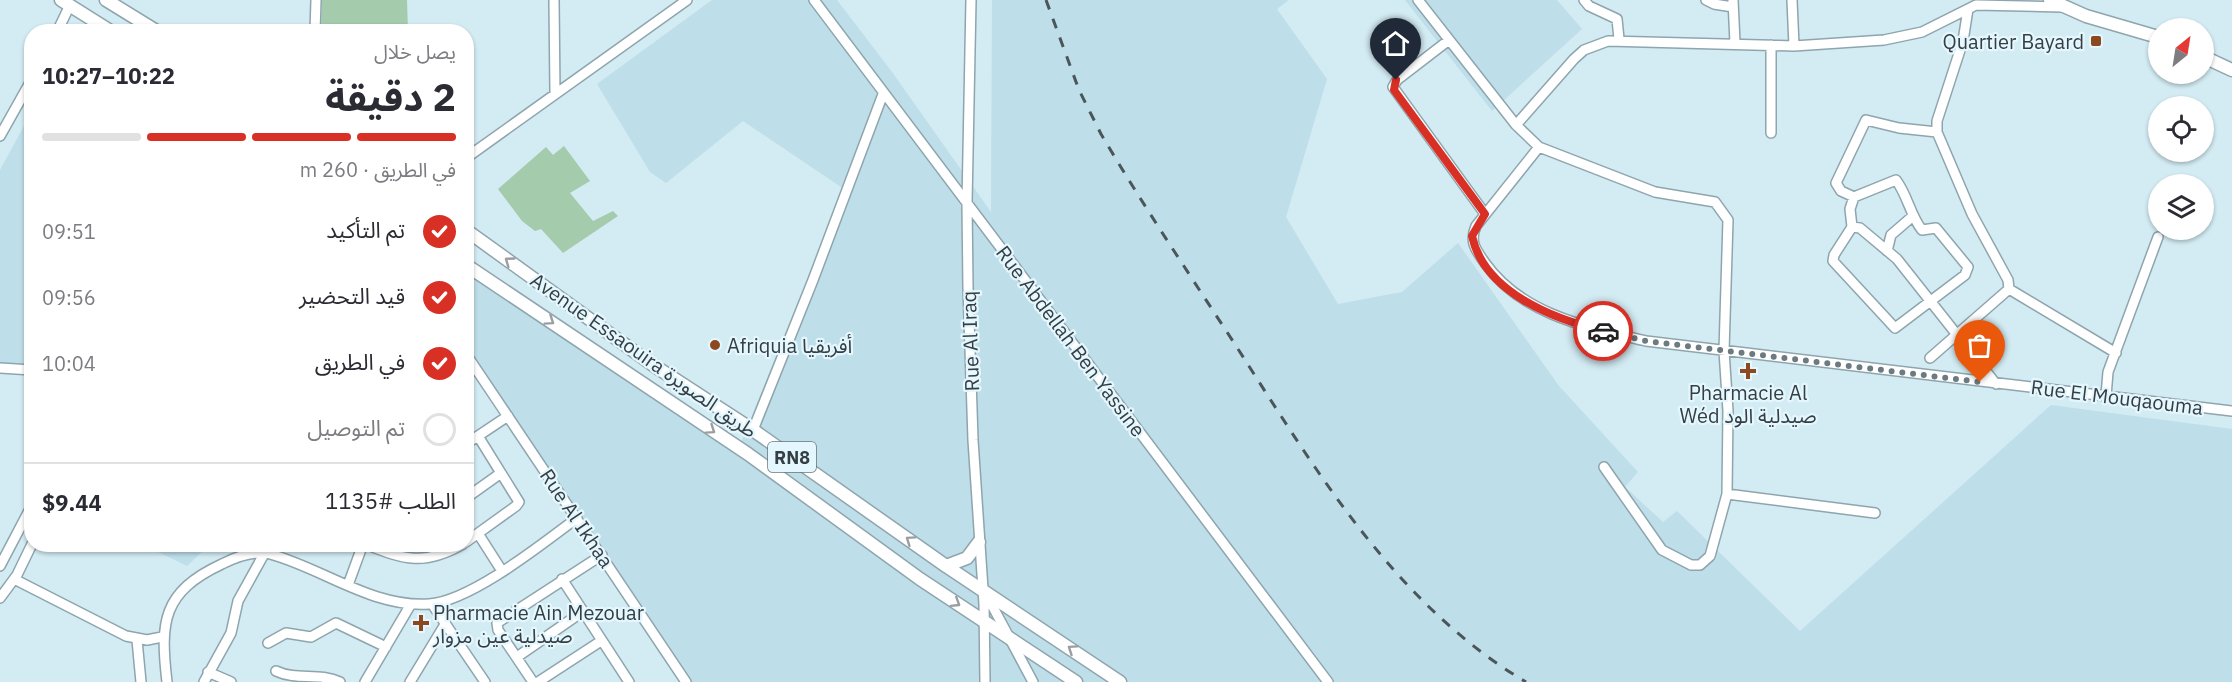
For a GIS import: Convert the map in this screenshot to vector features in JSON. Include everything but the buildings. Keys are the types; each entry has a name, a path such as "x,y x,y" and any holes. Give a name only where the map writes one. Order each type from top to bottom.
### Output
{"main road":[{"path":"106,0 145,24"},
{"path":"2050,0 2101,21 2148,34"},
{"path":"66,3 99,24"},
{"path":"2214,62 2232,70"},
{"name":"Avenue Essaouira طريق الصويرة","path":"474,236 653,365 753,430 946,566 1120,682"},
{"name":"Avenue Essaouira طريق الصويرة","path":"474,270 748,454 920,579 1076,682"},
{"path":"946,566 967,558 979,542"}],"street":[{"path":"315,24 316,0"},
{"path":"554,0 555,93"},
{"path":"474,152 687,0"},
{"name":"Rue Abdellah Ben Yassine","path":"814,0 1328,682"},
{"name":"Rue Al Iraq","path":"971,0 967,203 985,682"},
{"path":"1418,0 1516,125 1539,147 1655,192 1715,202 1724,211 1728,220 1724,351 1728,411 1727,494 1710,556 1700,565 1691,565 1662,550 1604,467"},
{"path":"1584,0 1589,6 1617,19 1619,39"},
{"path":"1706,0 1714,4 1733,4 1735,43"},
{"path":"1792,0 1794,46"},
{"path":"59,24 66,3"},
{"path":"1516,125 1584,50 1596,43 1619,39 1794,46 1903,36 1922,32 1974,5 2064,7"},
{"path":"1974,5 1937,121 1937,132 1972,214 2008,280 2009,289"},
{"path":"1449,40 1396,80 1393,87 1485,214"},
{"path":"1771,45 1771,133"},
{"path":"0,136 24,93"},
{"path":"753,430 802,310 883,94"},
{"path":"1854,197 1850,209 1852,227 1834,255 1833,261 1892,327 1899,326 1965,275 1968,267 1936,228 1924,231 1913,216 1911,204 1896,180 1854,197 1841,191 1836,183 1866,120 1899,128 1937,132"},
{"name":"Rue El Mouqaouma","path":"1539,147 1485,214 1472,236 1474,248 1498,280 1517,296 1545,311 1591,328 1646,341 2232,411"},
{"path":"1887,251 1891,236 1913,216"},
{"path":"1852,227 1860,228 1897,259 1996,384"},
{"path":"2106,396 2108,372 2157,240"},
{"path":"1930,358 2009,289"},
{"path":"2009,289 2116,353"},
{"name":"Rue Al Ikhaa","path":"474,366 686,682"},
{"path":"0,368 24,370"},
{"path":"474,439 508,416"},
{"path":"474,538 518,504 518,499 478,436"},
{"path":"474,492 501,473"},
{"path":"1727,494 1875,513"},
{"path":"270,552 379,597 411,604 432,604 463,594 502,571 577,518"},
{"path":"0,566 24,521"},
{"path":"479,535 502,571"},
{"path":"0,598 14,579 28,552"},
{"path":"167,682 162,637 172,603 195,577 242,555 262,552"},
{"path":"204,682 231,633 238,601 267,552"},
{"path":"348,585 361,552"},
{"path":"385,552 416,560 447,552"},
{"path":"533,682 498,630 497,623 602,555"},
{"path":"14,579 137,639 162,637"},
{"path":"562,579 627,679 616,682"},
{"path":"983,589 1033,682"},
{"path":"365,682 411,604"},
{"path":"432,604 444,626 485,682"},
{"path":"517,657 582,612"},
{"path":"268,643 286,633 311,637 336,623 386,647"},
{"path":"410,682 444,626"},
{"path":"137,639 141,682"},
{"path":"538,682 601,641"},
{"path":"276,670 297,678 321,677 339,682"},
{"path":"208,672 231,682"}],"shaded area":[{"path":"712,0 837,0 892,72 991,212 992,0 1289,0 1277,9 1327,79 1286,217 1338,304 1402,292 1458,243 1559,386 1638,472 1625,487 1663,522 1677,511 1800,631 2051,405 2232,429 2232,682 690,682 474,373 474,276 738,450 844,189 743,121 666,183 650,172 597,84"},
{"path":"1405,0 1557,0 1582,29 1492,111"},
{"path":"24,126 24,366 0,365 0,170"},
{"path":"158,552 202,552 187,566"}],"green space":[{"path":"322,0 407,0 408,24 321,24"},
{"path":"564,146 590,181 570,193 593,221 613,211 618,216 563,253 541,229 535,231 522,221 498,189 546,147 553,155"}],"railway":[{"path":"1046,0 1079,90 1101,134 1168,242 1330,488 1363,533 1437,615 1480,651 1526,682"}],"way so far":[{"path":"1603,331 1646,341 1980,382"}],"place":[{"name":"Quartier Bayard","path":"2096,41"},
{"name":"Afriquia أفريقيا","path":"715,345"},
{"name":"Pharmacie Al Wéd صيدلية الود","path":"1748,371"},
{"name":"Pharmacie Ain Mezouar صيدلية عين مزوار","path":"421,623"}],"route":[{"path":"1396,80 1394,90 1485,214 1472,236 1474,248 1498,280 1517,296 1545,311 1603,331"}]}
